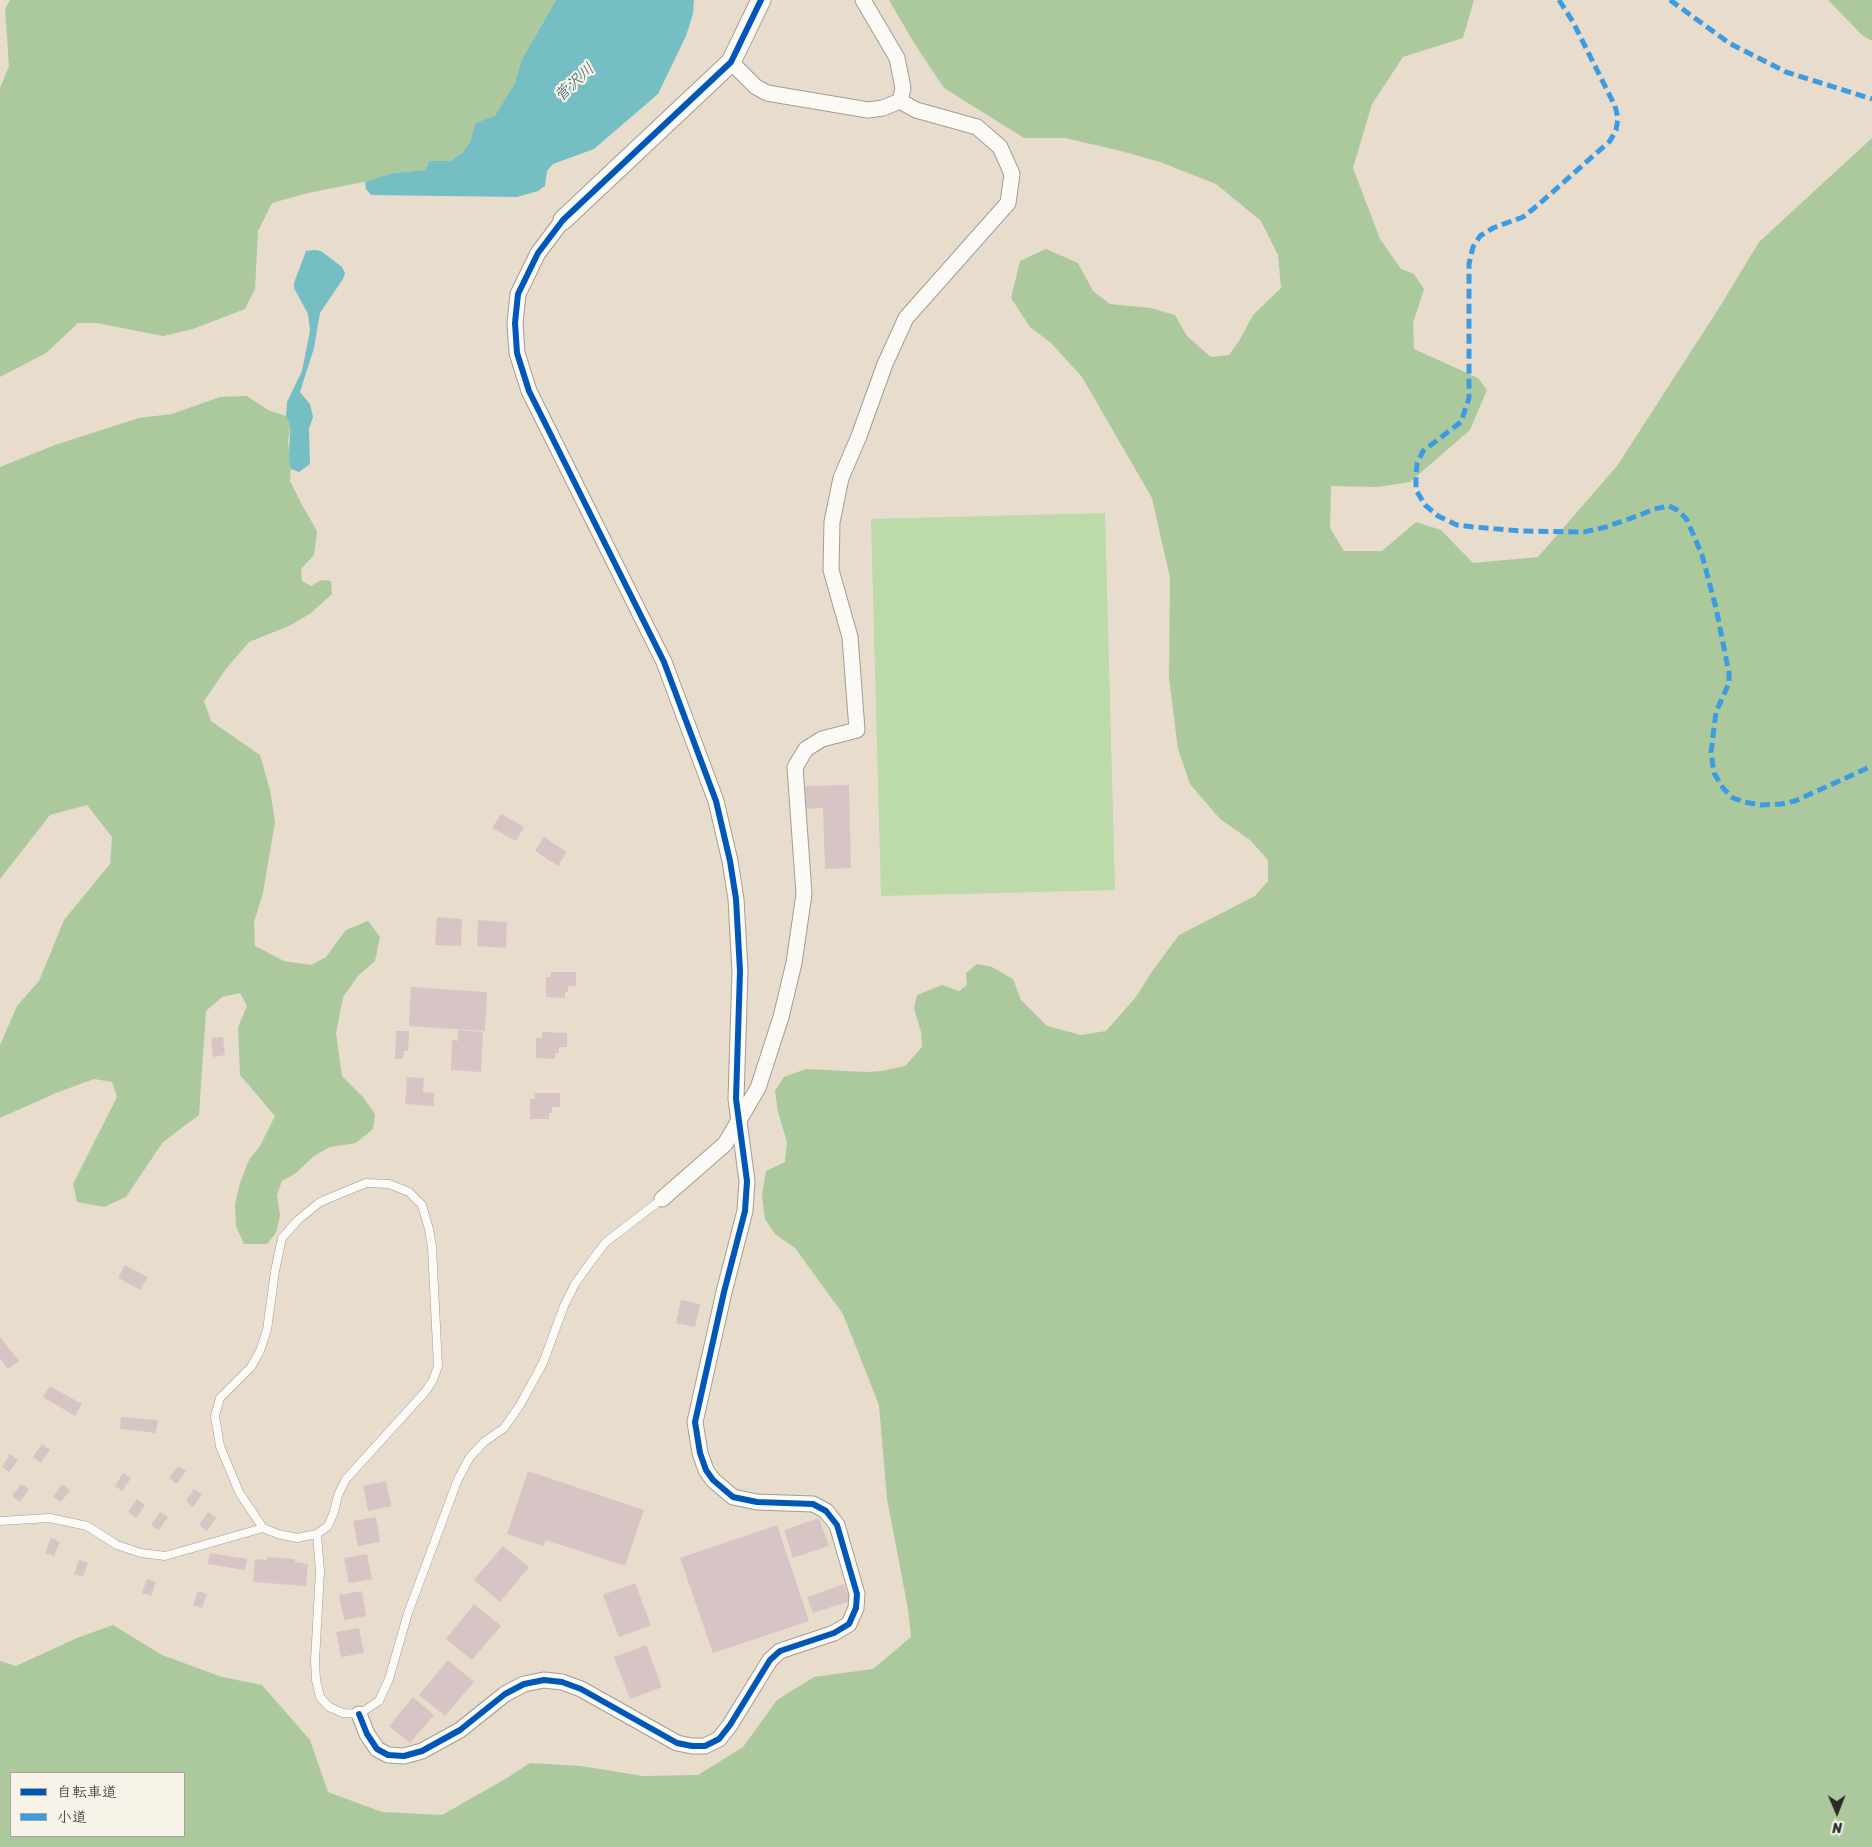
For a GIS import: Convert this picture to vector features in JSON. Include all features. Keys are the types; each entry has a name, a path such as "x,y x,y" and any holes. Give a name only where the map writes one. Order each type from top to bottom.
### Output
{"street":[{"path":"359,1714 367,1734 378,1748 388,1755 404,1756 422,1751 460,1730 505,1694 524,1684 544,1680 562,1682 581,1689 677,1743 705,1746 719,1739 730,1725 770,1660 780,1651 834,1633 849,1624 856,1608 856,1594 837,1525 826,1511 812,1504 757,1502 733,1497 713,1480 706,1470 700,1453 695,1422 724,1292 745,1211 747,1181 736,1099 740,972 736,900 730,862 716,801 664,662 529,391 517,353 515,323 518,294 538,253 563,220 730,62 761,0"},
{"path":"863,0 897,58 903,88 900,101"},
{"path":"730,62 756,87 767,93 868,110 883,108 900,101"},
{"path":"662,1199 725,1144 758,1088 781,1017 794,963 804,894 795,767 806,749 822,739 857,730 850,637 831,570 832,522 841,478 859,436 885,364 906,318 1008,204 1012,174 1000,147 977,127 916,110 900,101"}],"lane":[{"path":"366,1183 389,1184 409,1192 422,1205 429,1229 434,1278 438,1366 433,1380 425,1392 346,1479 338,1495 328,1526 317,1534 297,1538 278,1534 263,1528 239,1492 220,1446 215,1416 220,1398 251,1367 260,1351 267,1330 275,1271 282,1238 298,1220 320,1202 366,1183"},
{"path":"317,1534 320,1571 315,1661 316,1680 320,1697 329,1707 343,1713 359,1714 379,1701 389,1679 408,1613 458,1479 470,1457 484,1442 504,1428 520,1405 544,1363 564,1306 575,1284 597,1254 606,1242 662,1199"},
{"path":"0,1521 50,1518 87,1526 117,1545 140,1554 165,1556 263,1528"}],"green space":[{"path":"10,0 556,0 521,61 515,83 495,117 475,123 470,142 463,152 450,161 429,161 425,170 393,173 378,179 308,193 272,203 258,231 255,289 245,309 193,329 163,336 97,323 78,323 46,353 0,377 0,88 9,66 5,9"},
{"path":"889,0 1474,0 1463,38 1403,57 1372,104 1353,168 1380,239 1401,269 1414,274 1424,289 1413,323 1414,349 1478,378 1487,390 1470,430 1410,482 1378,487 1331,486 1330,528 1344,551 1382,551 1416,522 1441,530 1473,563 1538,557 1617,466 1719,308 1759,242 1872,138 1872,1847 0,1847 0,1661 16,1666 77,1638 113,1625 162,1655 222,1677 262,1685 310,1740 328,1792 382,1812 442,1815 530,1763 581,1766 643,1776 698,1775 743,1747 777,1700 814,1677 873,1669 911,1637 908,1609 887,1499 879,1405 843,1314 795,1248 775,1234 765,1219 762,1195 766,1171 785,1162 787,1142 778,1112 775,1091 784,1077 806,1069 866,1072 905,1066 922,1047 921,1032 914,1008 917,995 942,985 959,991 967,985 966,973 977,964 992,967 1013,979 1021,1000 1047,1026 1081,1035 1106,1031 1136,997 1179,935 1255,896 1268,881 1268,860 1250,840 1220,819 1190,784 1178,749 1169,678 1170,578 1152,498 1082,377 1051,343 1030,327 1011,298 1020,261 1046,249 1078,263 1093,291 1110,304 1151,308 1175,315 1187,336 1211,357 1229,355 1253,315 1281,288 1278,255 1261,221 1216,184 1160,162 1121,151 1065,138 1024,138 944,88 914,43"},
{"path":"1828,0 1872,0 1872,41 1862,35"},
{"path":"247,396 268,410 286,416 290,426 288,441 291,469 290,481 317,531 314,555 301,569 302,581 311,586 321,580 331,581 332,594 311,613 291,625 249,642 226,669 204,701 211,721 260,755 270,790 275,822 263,893 254,922 255,946 284,961 311,965 326,957 346,930 368,921 380,937 375,961 358,976 343,997 336,1033 342,1076 363,1097 375,1114 373,1129 356,1143 330,1147 314,1156 296,1173 282,1181 277,1195 280,1216 276,1233 267,1244 244,1244 236,1226 235,1204 240,1183 249,1160 260,1146 275,1116 240,1075 238,1027 247,1006 240,993 222,997 206,1011 199,1115 163,1142 126,1197 104,1207 77,1202 73,1184 117,1097 112,1082 94,1079 56,1093 0,1118 0,1045 17,1006 39,981 64,920 110,864 112,837 87,805 50,815 0,879 0,467 55,445 139,418 172,414 220,397"},
{"path":"1105,513 1115,890 881,896 871,519"}],"water":[{"name":"菅沢川","path":"556,0 694,0 693,14 686,36 658,94 594,149 553,164 547,171 545,186 538,191 517,197 371,195 366,189 365,182 393,173 425,170 429,161 450,161 463,152 470,142 475,123 495,116 515,83 521,61"},
{"path":"306,251 321,251 342,267 345,273 320,313 314,348 300,392 310,404 313,417 309,429 310,464 299,472 291,469 289,460 290,426 286,416 287,402 302,371 310,331 308,314 294,288 294,283"}],"building":[{"path":"849,785 851,868 825,869 823,808 806,809 805,786"},
{"path":"501,814 524,827 516,841 492,828"},
{"path":"544,837 567,852 558,866 535,851"},
{"path":"437,917 462,919 461,946 435,945"},
{"path":"478,920 507,922 506,948 477,946"},
{"path":"551,972 576,972 576,986 568,986 565,998 546,997 546,977 551,977"},
{"path":"411,987 487,992 485,1031 409,1026"},
{"path":"458,1030 483,1032 481,1072 451,1070 452,1040 458,1041"},
{"path":"396,1031 409,1031 408,1051 404,1051 403,1059 395,1059"},
{"path":"542,1032 567,1033 567,1047 559,1047 559,1053 555,1053 555,1059 536,1058 536,1038 542,1038"},
{"path":"223,1037 225,1055 213,1057 211,1038"},
{"path":"407,1077 424,1078 423,1092 434,1093 434,1106 405,1104"},
{"path":"535,1093 560,1093 560,1107 552,1107 549,1119 530,1119 530,1099 535,1099"},
{"path":"125,1265 148,1277 140,1290 118,1278"},
{"path":"681,1300 700,1304 695,1327 676,1323"},
{"path":"0,1337 19,1361 8,1369 0,1358"},
{"path":"50,1386 82,1404 75,1416 43,1397"},
{"path":"121,1417 158,1420 156,1433 120,1429"},
{"path":"42,1444 50,1450 41,1463 33,1457"},
{"path":"10,1454 18,1460 9,1472 2,1467"},
{"path":"178,1466 186,1471 177,1484 169,1478"},
{"path":"528,1471 644,1510 625,1566 546,1540 543,1546 507,1534"},
{"path":"123,1473 131,1478 122,1491 115,1486"},
{"path":"386,1481 391,1506 368,1511 363,1486"},
{"path":"21,1484 29,1489 20,1502 12,1496"},
{"path":"62,1484 70,1490 61,1502 53,1497"},
{"path":"194,1489 202,1494 193,1507 186,1501"},
{"path":"137,1499 145,1505 136,1518 128,1512"},
{"path":"160,1512 168,1517 159,1530 151,1525"},
{"path":"208,1512 216,1518 207,1531 199,1525"},
{"path":"376,1517 380,1542 358,1546 353,1521"},
{"path":"819,1518 829,1546 793,1558 784,1530"},
{"path":"777,1525 809,1621 713,1653 680,1558"},
{"path":"51,1538 60,1542 54,1556 45,1553"},
{"path":"503,1546 529,1567 500,1602 474,1580"},
{"path":"210,1553 247,1559 245,1570 208,1564"},
{"path":"367,1554 372,1579 349,1583 344,1558"},
{"path":"267,1557 295,1559 295,1562 308,1564 306,1586 253,1582 255,1559 267,1560"},
{"path":"79,1560 88,1563 83,1577 74,1574"},
{"path":"147,1579 156,1582 151,1596 142,1593"},
{"path":"635,1583 651,1625 619,1637 603,1595"},
{"path":"844,1584 850,1601 813,1613 807,1597"},
{"path":"198,1591 207,1594 202,1608 193,1605"},
{"path":"362,1591 366,1616 344,1620 339,1595"},
{"path":"474,1604 501,1626 472,1660 446,1639"},
{"path":"359,1628 364,1653 341,1657 336,1632"},
{"path":"646,1645 662,1687 630,1699 614,1657"},
{"path":"448,1660 474,1682 445,1716 419,1695"},
{"path":"413,1697 434,1715 410,1743 389,1726"}],"marked path":[{"path":"1559,0 1573,22 1615,106 1618,118 1616,130 1610,141 1538,205 1523,217 1493,228 1480,236 1473,247 1469,264 1469,398 1461,422 1423,451 1417,464 1416,490 1425,505 1438,516 1457,525 1522,531 1584,532 1606,527 1654,509 1669,506 1679,511 1687,520 1702,555 1716,608 1729,673 1729,683 1716,712 1711,752 1714,773 1723,788 1733,798 1744,802 1761,805 1781,804 1795,801 1872,766"},
{"path":"1670,0 1729,43 1786,72 1872,99"}],"cycle path":[{"path":"359,1714 367,1734 377,1749 388,1755 404,1756 422,1751 460,1730 505,1694 524,1684 544,1680 562,1682 581,1689 677,1743 705,1746 719,1739 730,1725 770,1660 780,1651 834,1633 849,1624 856,1608 857,1594 837,1525 826,1511 813,1504 757,1502 733,1497 713,1480 706,1470 700,1453 695,1422 724,1292 745,1211 747,1181 736,1099 740,971 736,899 730,861 716,801 664,662 529,391 517,353 515,323 518,294 538,253 563,220 731,62 761,0"}]}
